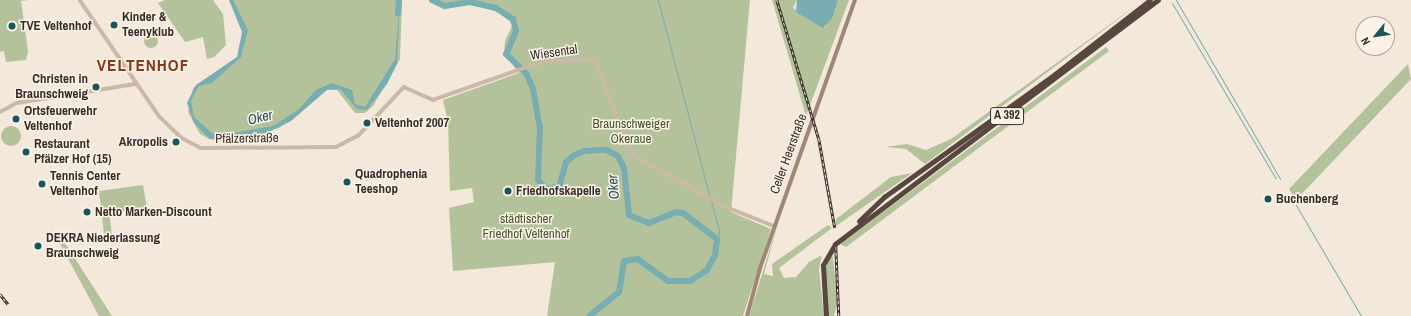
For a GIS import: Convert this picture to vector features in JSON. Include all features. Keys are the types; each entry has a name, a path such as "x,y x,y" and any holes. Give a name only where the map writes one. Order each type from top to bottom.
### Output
{"highway":[{"name":"A 392","path":"853,228 880,200 1055,74 1150,0"},
{"name":"A 392","path":"853,228 1082,61 1158,0"},
{"path":"826,316 824,261 832,247 853,228"}],"main road":[{"name":"Celler Heerstraße","path":"746,316 774,226 855,0"}],"street":[{"name":"Pfälzerstraße","path":"80,0 136,84 166,125 194,145 216,150 320,148 353,140 399,90 410,87"},
{"name":"Wiesental","path":"410,87 433,100 530,65 594,60 633,155 726,207 774,226"},
{"path":"0,112 17,103 136,84"}],"green space":[{"name":"TVE Veltenhof","path":"0,0 28,0 21,1 28,51 26,60 6,62 4,51 0,52"},
{"path":"165,0 213,0 223,14 226,45 214,57 207,59 203,37 185,42 158,3"},
{"path":"230,0 402,0 400,59 373,106 365,113 355,113 337,90 325,89 279,128 221,141 209,139 200,134 188,112 193,88 238,57 243,32"},
{"name":"Braunschweiger Okeraue","path":"430,0 750,0 731,212 771,229 743,316 547,316 555,262 453,271 449,208 474,202 472,188 450,191 448,122 443,100 519,73 504,54 505,41 513,24 498,12 470,3 445,8"},
{"path":"772,0 797,0 793,8 825,27 838,0 849,0 806,116"},
{"path":"1141,2 925,164 906,149 886,147 907,144 926,150 951,139"},
{"path":"151,34 156,36 158,41 156,46 151,48 146,46 144,41 146,36"},
{"path":"1106,47 1109,51 846,247 840,244"},
{"path":"1408,64 1411,79 1296,200 1289,189"},
{"path":"7,126 15,126 21,132 21,140 15,146 7,146 1,140 1,132"},
{"path":"912,173 836,226 836,219 891,177"},
{"path":"143,185 147,208 109,213 113,242 105,243 99,191"},
{"path":"778,223 764,274 773,276 772,264 828,225 832,228 779,268 784,278 796,277 809,262 822,255 819,269 824,316 749,316"},
{"path":"52,229 67,246 112,316 99,316"},
{"path":"832,251 838,301 834,316 828,316 825,270"}],"water":[{"path":"229,0 233,0 248,30 241,57 212,83 199,86 191,101 194,117 212,133 222,135 273,126 298,110 316,90 332,83 352,90 355,104 365,107 395,59 400,0 397,64 387,84 367,110 357,109 340,89 327,90 291,121 267,133 210,139 194,123 187,103 196,85 237,57 242,32"},
{"path":"797,0 838,0 832,18 823,28 796,12"}],"waterway":[{"name":"Oker","path":"398,13 399,0"},
{"name":"Oker","path":"432,0 445,6 470,2 496,8 513,19 516,31 506,54 526,73 533,89 540,127 538,180 546,189 559,187 566,162 575,155 584,151 606,150 618,156 624,168 629,215 649,223 676,212 683,213 717,239 715,255 707,270 690,281 668,281 638,259 624,261 619,292 589,316"},
{"path":"658,0 709,195"},
{"path":"1176,0 1280,179"},
{"path":"1172,3 1276,179"},
{"path":"711,201 719,230 718,244"},
{"path":"1296,205 1361,316"}],"railway":[{"path":"777,0 819,139 835,228"},
{"path":"836,247 839,316"},
{"path":"0,294 8,304"}],"place":[{"name":"Kinder & Teenyklub","path":"114,25"},
{"name":"TVE Veltenhof","path":"12,26"},
{"name":"Christen in Braunschweig","path":"96,87"},
{"name":"Ortsfeuerwehr Veltenhof","path":"16,119"},
{"name":"Veltenhof 2007","path":"367,123"},
{"name":"Akropolis","path":"176,142"},
{"name":"Restaurant Pfälzer Hof (15)","path":"26,152"},
{"name":"Quadrophenia Teeshop","path":"347,182"},
{"name":"Tennis Center Veltenhof","path":"42,184"},
{"name":"Friedhofskapelle","path":"508,191"},
{"name":"Buchenberg","path":"1268,199"},
{"name":"Netto Marken-Discount","path":"87,212"},
{"name":"DEKRA Niederlassung Braunschweig","path":"38,246"}],"district":[{"name":"VELTENHOF","path":"143,65"}],"park label":[{"name":"städtischer Friedhof Veltenhof","path":"526,228"}]}
